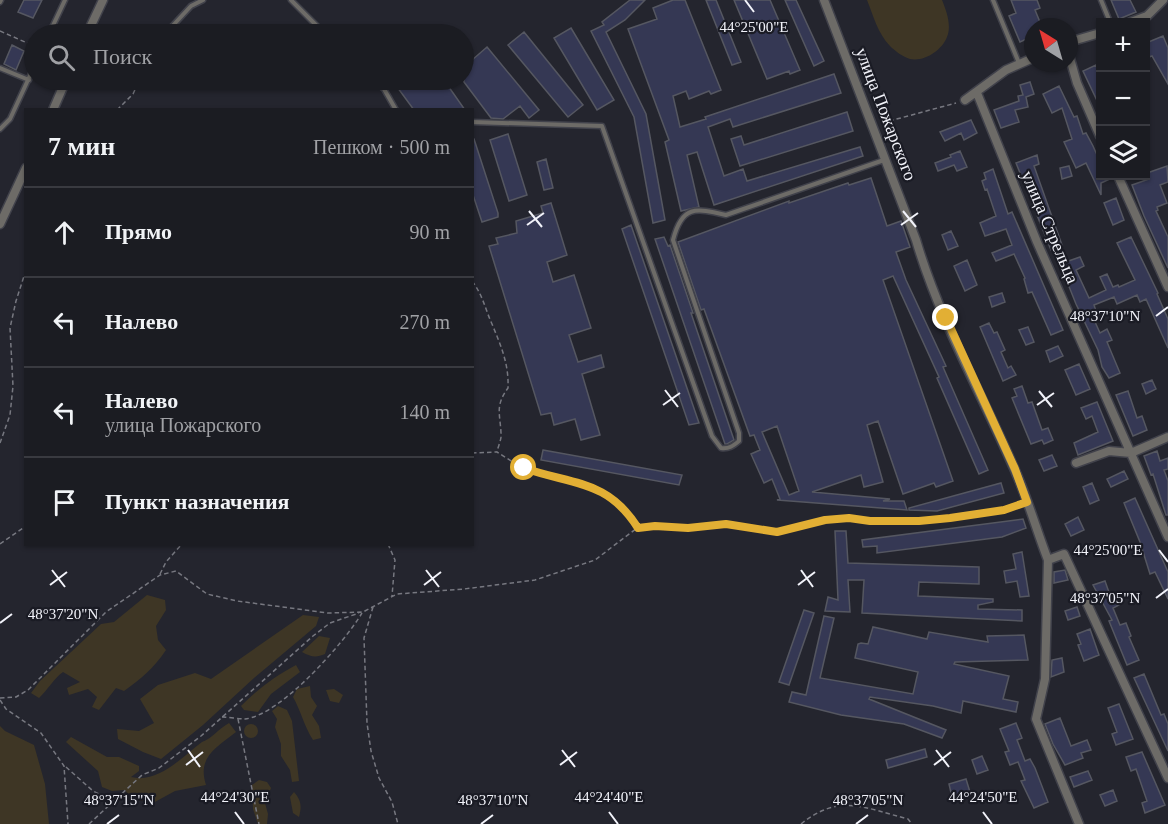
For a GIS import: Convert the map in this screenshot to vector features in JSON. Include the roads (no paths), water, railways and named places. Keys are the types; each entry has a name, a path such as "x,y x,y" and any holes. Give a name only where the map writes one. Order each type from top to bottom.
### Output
{"street":[{"path":"92,24 103,0"},
{"name":"улица Пожарского","path":"824,0 922,260 1015,469 1048,560"},
{"path":"1142,18 1164,0 1168,7"},
{"path":"1078,39 1096,34"},
{"path":"965,100 1006,70 1024,62"},
{"path":"1074,72 1096,126"},
{"path":"53,108 61,90"},
{"name":"улица Стрельца","path":"976,93 1037,242 1168,537"},
{"path":"0,224 24,172"},
{"path":"1120,180 1168,287"},
{"path":"1076,464 1109,451 1131,453 1168,437"},
{"path":"1079,824 1036,719 1045,679 1048,560 1064,554 1168,778"}],"lane":[{"path":"54,24 65,0"},
{"path":"174,24 191,6 203,0"},
{"path":"291,0 316,24"},
{"path":"993,0 1019,64"},
{"path":"1101,0 1108,18"},
{"path":"0,68 24,78"},
{"path":"0,129 10,119 24,90"},
{"path":"384,90 395,108"},
{"path":"474,122 602,126 712,436 721,448 733,446 739,441 739,433 673,240 678,222 690,212 706,210 726,215 885,159"}]}
